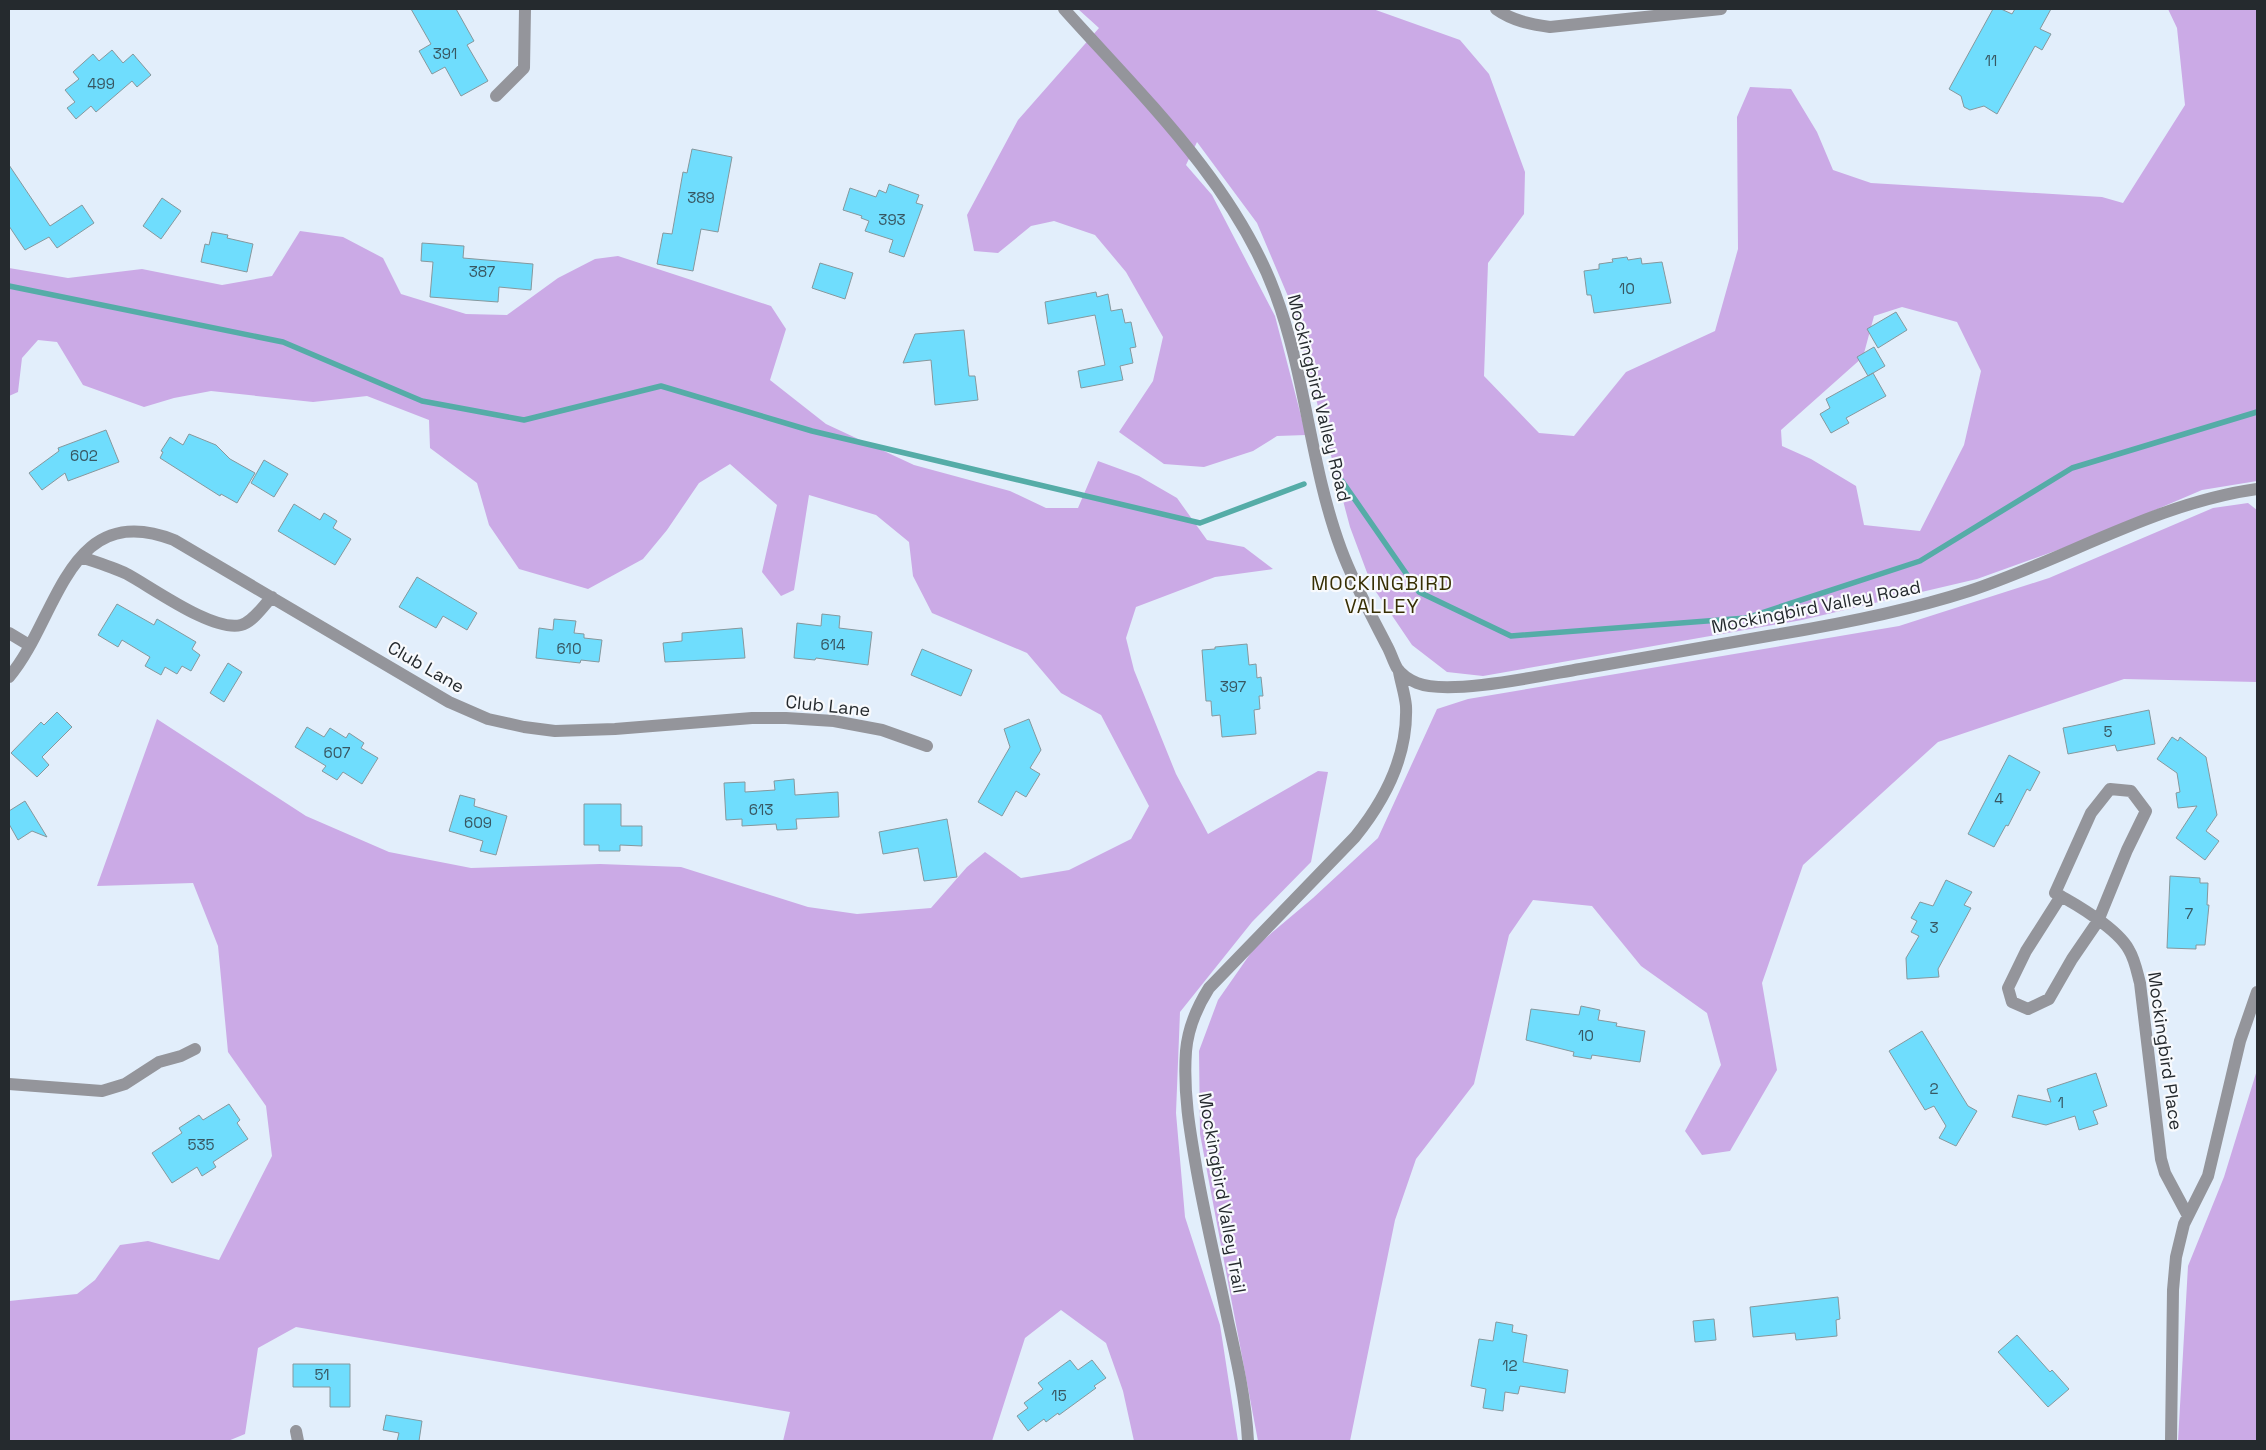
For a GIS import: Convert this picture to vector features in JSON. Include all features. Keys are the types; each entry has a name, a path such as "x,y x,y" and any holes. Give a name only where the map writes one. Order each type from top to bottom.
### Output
{"street":[{"path":"496,96 524,68 525,9"},
{"name":"Mockingbird Valley Road","path":"1064,9 1152,106 1210,176 1236,213 1258,254 1275,292 1291,344 1336,536 1355,587 1399,672 1406,714 1400,759 1388,787 1368,821 1336,856"},
{"path":"1496,9 1524,23 1550,27 1585,25 1721,9"},
{"name":"Mockingbird Valley Road","path":"1399,672 1417,683 1432,686 1503,682 1849,622 1921,605 1969,591 2029,570 2166,513 2199,502 2257,489"},
{"name":"Club Lane","path":"9,675 29,645 61,583 81,557 92,546 128,531 153,533 174,540 449,702 488,719 524,727 555,731 752,718 786,718 834,721 882,730 927,746"},
{"path":"81,557 125,573 194,613 232,626 243,625 250,620 272,597"},
{"path":"9,633 29,645"},
{"path":"2110,789 2131,791 2146,811 2126,850 2098,921 2072,959 2049,999 2028,1009 2012,1002 2008,988 2058,894 2091,813 2110,789"},
{"name":"Mockingbird Valley Trail","path":"1248,1441 1238,1366 1187,1117 1185,1091 1186,1050 1195,1014 1209,988 1336,856"},
{"name":"Mockingbird Place","path":"2058,894 2120,937 2129,949 2140,983 2161,1159 2165,1173 2188,1216"},
{"path":"2172,1441 2173,1290 2176,1257 2184,1224 2208,1176 2240,1042 2257,992"},
{"path":"9,1084 102,1091 125,1084 159,1062 181,1056 195,1049"}],"shaded area":[{"path":"1078,9 1373,9 1460,40 1489,74 1525,172 1524,214 1488,263 1484,376 1539,433 1574,436 1626,372 1715,331 1738,249 1737,117 1750,87 1791,89 1817,132 1833,170 1871,183 2102,197 2123,203 2185,105 2177,28 2168,9 2257,9 2257,481 2202,490 2080,542 1977,579 1802,620 1483,676 1447,672 1412,645 1372,586 1350,527 1290,301 1257,223 1197,142 1186,165 1212,195 1275,316 1306,435 1277,436 1253,451 1204,467 1164,464 1119,432 1153,381 1163,337 1126,272 1095,235 1054,221 1031,226 998,253 974,251 967,215 1018,120 1099,28","holes":["1902,307 1957,322 1981,371 1964,445 1920,531 1864,525 1856,486 1811,459 1782,446 1781,430 1863,357 1874,316"]},
{"path":"300,231 343,237 383,258 401,294 466,314 507,315 558,278 595,259 618,256 771,306 786,329 770,380 826,424 914,465 1010,491 1046,508 1078,508 1098,461 1139,476 1177,498 1207,540 1244,547 1273,569 1215,577 1136,607 1126,638 1134,670 1176,774 1208,834 1318,771 1328,772 1311,862 1252,922 1180,1012 1176,1113 1185,1217 1220,1325 1238,1441 1134,1441 1123,1391 1106,1343 1061,1310 1025,1338 992,1441 783,1441 790,1412 296,1327 258,1348 245,1434 228,1441 9,1441 9,1301 77,1294 95,1280 120,1245 148,1241 219,1260 272,1156 266,1106 228,1052 218,946 193,883 97,886 157,719 306,816 389,852 471,868 600,864 681,867 808,907 857,914 931,908 967,867 985,852 1021,878 1069,870 1131,839 1149,806 1101,715 1061,693 1027,653 932,613 913,576 909,542 876,515 809,495 794,590 781,596 762,572 777,505 730,464 699,483 667,530 643,559 588,589 519,569 489,525 477,483 430,448 429,420 367,396 313,402 211,391 174,398 144,407 83,385 57,342 38,340 22,358 18,392 9,396 9,268 68,278 142,269 222,285 272,276"},
{"path":"2248,503 2257,510 2257,682 2124,679 1938,742 1803,865 1762,983 1777,1070 1730,1151 1702,1155 1685,1131 1721,1065 1707,1013 1641,966 1592,906 1533,900 1509,935 1474,1084 1416,1159 1395,1220 1350,1441 1258,1441 1200,1134 1199,1051 1218,1000 1255,947 1313,898 1378,838 1437,709 1468,699 1899,626 2049,578 2213,508"},
{"path":"2257,1070 2257,1441 2178,1441 2188,1266 2224,1177"}],"building":[{"path":"411,9 456,9 474,41 467,45 488,81 461,96 445,67 432,74 419,51 431,44"},
{"path":"1993,9 2001,9 2012,14 2015,9 2051,9 2040,29 2051,34 2042,50 2035,46 1997,114 1984,106 1970,110 1964,107 1961,96 1949,89"},
{"path":"112,50 123,63 133,54 151,75 137,87 132,81 96,112 91,106 76,119 67,108 75,102 65,90 79,79 73,72 93,54 99,61"},
{"path":"692,149 732,157 718,232 701,229 693,271 657,264 663,233 672,234 683,172 687,173"},
{"path":"9,165 50,226 82,205 94,223 57,248 49,237 25,250 9,226"},
{"path":"889,184 919,195 916,203 923,205 904,257 889,252 893,240 865,231 869,221 861,218 862,216 843,210 850,188 876,197 879,190 886,193"},
{"path":"162,198 181,211 161,239 143,226"},
{"path":"212,232 228,235 227,238 253,244 247,272 201,262 205,244 209,245"},
{"path":"422,243 464,246 463,258 533,264 531,290 499,287 498,302 430,297 433,262 421,261"},
{"path":"1627,257 1628,260 1641,258 1642,264 1662,262 1671,303 1594,313 1591,295 1587,295 1584,271 1599,269 1599,264 1613,262 1612,259"},
{"path":"820,263 853,273 845,299 812,288"},
{"path":"1096,292 1097,297 1108,294 1111,311 1122,309 1125,323 1131,322 1136,347 1130,348 1133,363 1120,366 1123,380 1081,388 1078,371 1105,365 1095,315 1048,324 1045,302"},
{"path":"1896,312 1907,330 1878,348 1867,329"},
{"path":"964,330 969,376 975,376 978,400 935,405 931,360 903,363 915,334"},
{"path":"1874,347 1885,366 1868,376 1857,357"},
{"path":"1873,373 1886,396 1846,418 1849,423 1831,433 1820,414 1830,408 1826,399"},
{"path":"106,430 119,462 68,481 65,473 42,490 29,473 59,451 58,448"},
{"path":"189,434 216,445 230,459 255,473 237,503 221,494 220,496 160,458 163,452 161,451 170,437 183,445"},
{"path":"264,460 288,474 274,497 251,483"},
{"path":"294,504 320,520 324,513 337,521 333,528 351,539 335,565 278,531"},
{"path":"417,577 477,613 467,630 443,616 436,628 399,607"},
{"path":"117,604 154,625 157,619 196,642 192,649 200,655 191,671 182,666 177,674 165,667 161,675 145,666 150,657 122,640 118,647 98,635"},
{"path":"822,614 840,616 839,628 872,632 868,665 816,658 815,660 794,658 797,623 821,626"},
{"path":"554,619 576,621 574,633 584,634 584,638 602,640 599,662 581,660 580,663 536,658 539,628 553,630"},
{"path":"742,628 745,658 665,662 663,643 682,641 682,633"},
{"path":"1247,644 1249,665 1256,664 1257,678 1261,677 1263,696 1259,696 1260,709 1254,710 1256,734 1222,737 1220,715 1212,716 1211,701 1206,701 1202,650"},
{"path":"922,649 972,670 961,696 911,675"},
{"path":"228,663 242,672 224,702 210,693"},
{"path":"2149,710 2155,744 2117,751 2115,745 2068,754 2063,728"},
{"path":"57,712 72,727 42,757 49,765 37,777 11,753 41,722 44,725"},
{"path":"1029,719 1041,750 1030,768 1040,774 1026,797 1016,791 1002,816 978,802 1010,747 1004,729"},
{"path":"307,727 324,737 330,728 346,738 349,733 364,743 361,748 378,758 362,784 343,772 337,780 322,771 326,766 295,747"},
{"path":"2172,737 2178,741 2180,737 2206,757 2217,815 2206,831 2219,841 2205,860 2176,838 2197,806 2178,808 2176,793 2180,792 2177,773 2157,759"},
{"path":"2009,755 2040,772 2030,791 2027,789 2008,826 2006,825 1994,847 1968,834"},
{"path":"794,779 795,795 838,792 839,817 796,819 797,829 777,830 776,824 742,826 742,819 726,820 724,783 745,782 745,792 775,790 774,781"},
{"path":"460,795 475,799 474,806 507,816 496,855 480,851 483,841 449,831"},
{"path":"25,801 47,837 32,831 18,840 9,824 9,811"},
{"path":"584,804 621,804 621,826 642,826 642,846 620,845 620,851 599,851 599,845 584,845"},
{"path":"947,819 957,877 924,881 918,848 883,854 879,832"},
{"path":"2170,876 2200,878 2200,883 2208,883 2207,905 2209,905 2205,945 2196,945 2196,949 2167,948"},
{"path":"1946,880 1972,892 1964,905 1971,908 1938,969 1939,977 1907,979 1906,958 1919,936 1911,932 1917,921 1911,918 1920,902 1933,906"},
{"path":"1581,1006 1600,1010 1598,1020 1617,1023 1616,1026 1645,1031 1640,1062 1592,1055 1591,1059 1573,1056 1574,1052 1526,1040 1531,1009 1579,1015"},
{"path":"1922,1031 1968,1106 1977,1111 1956,1146 1939,1138 1946,1126 1934,1106 1925,1110 1889,1051"},
{"path":"2096,1073 2107,1106 2093,1111 2098,1124 2079,1130 2075,1116 2046,1125 2012,1117 2018,1095 2051,1102 2047,1089"},
{"path":"229,1104 240,1120 237,1123 248,1139 213,1162 216,1167 202,1176 197,1167 172,1183 152,1153 182,1133 179,1128 199,1115 203,1120"},
{"path":"1838,1297 1840,1319 1836,1320 1837,1336 1796,1340 1795,1333 1753,1337 1750,1307"},
{"path":"1714,1319 1716,1340 1695,1342 1693,1321"},
{"path":"1496,1322 1513,1325 1512,1332 1527,1335 1523,1362 1568,1370 1565,1393 1520,1386 1518,1394 1505,1392 1503,1411 1483,1408 1486,1389 1471,1386 1479,1339 1493,1341"},
{"path":"2017,1335 2050,1372 2052,1370 2069,1389 2048,1407 1998,1352"},
{"path":"1070,1360 1078,1370 1092,1360 1106,1378 1094,1386 1096,1388 1059,1415 1058,1413 1046,1422 1044,1419 1028,1431 1017,1416 1028,1408 1024,1403 1043,1389 1038,1383"},
{"path":"293,1364 350,1364 350,1407 330,1407 330,1387 293,1387"},
{"path":"386,1415 422,1421 419,1441 397,1441 399,1433 383,1430"}],"waterway":[{"path":"9,286 283,342 422,401 524,420 661,386 812,431 1200,523 1304,484"},
{"path":"1342,481 1419,592 1511,636 1746,618 1920,561 2072,468 2257,412"}],"district":[{"name":"MOCKINGBIRD VALLEY","path":"1382,594"}]}
